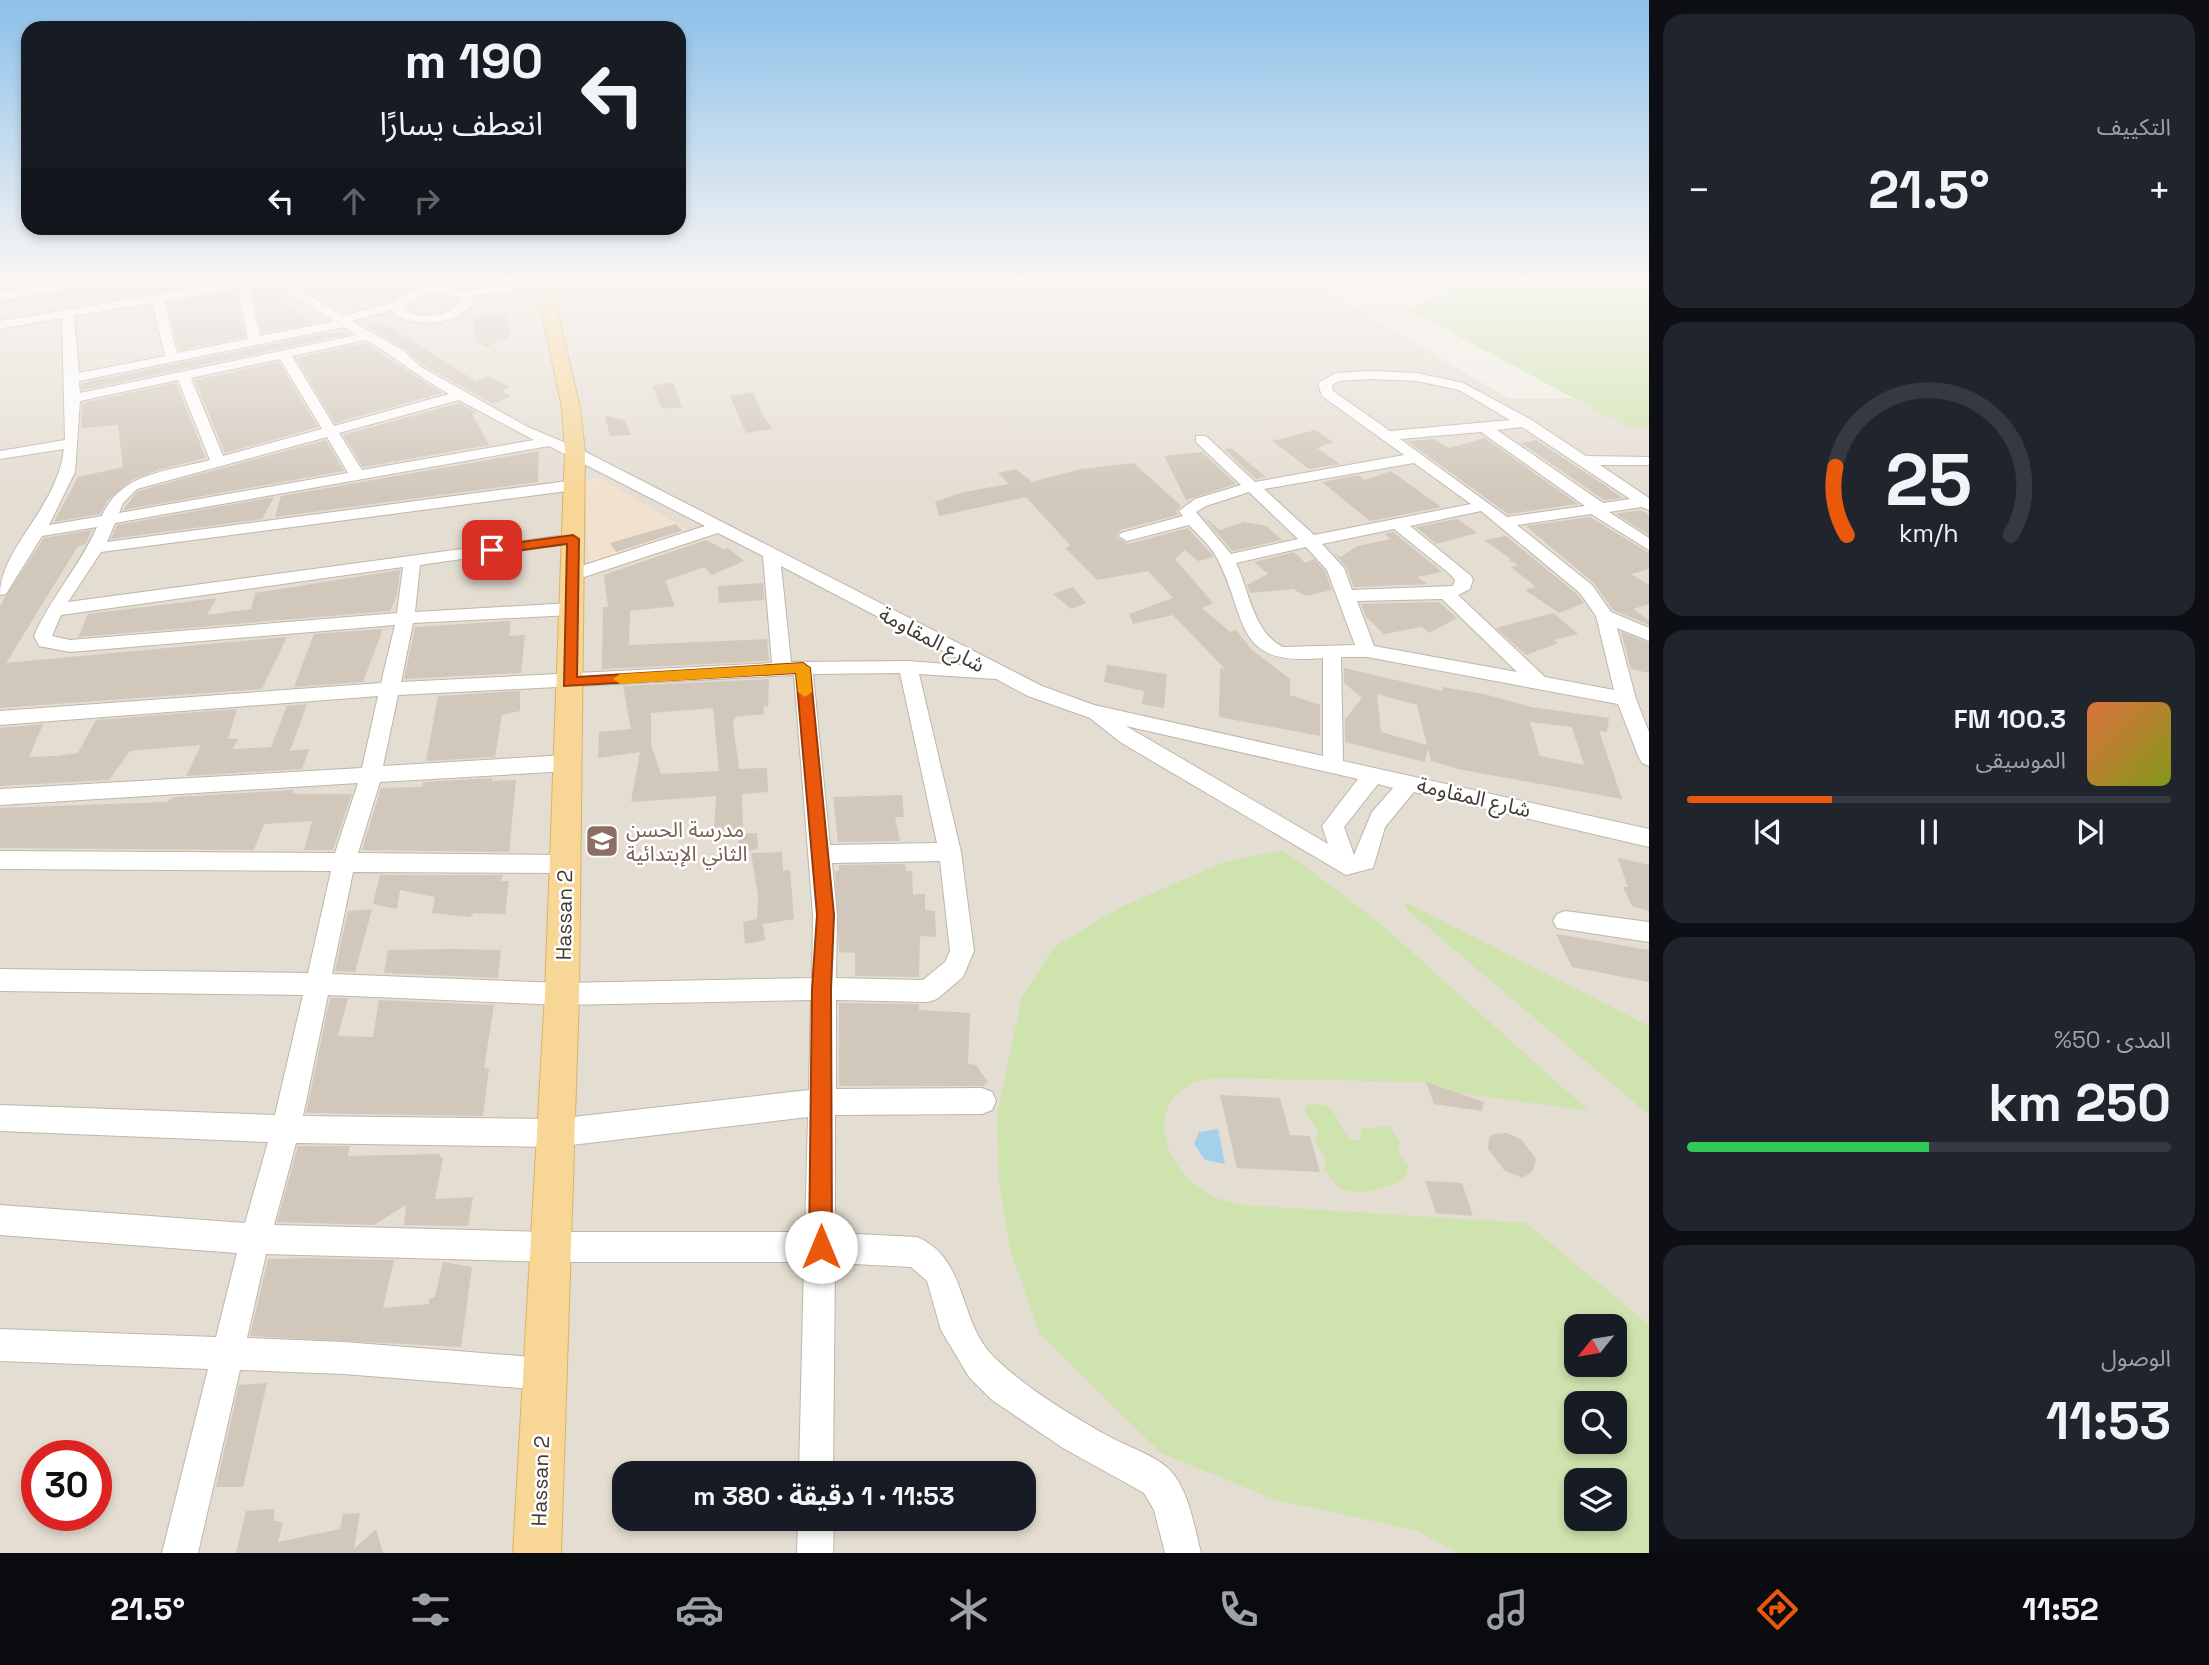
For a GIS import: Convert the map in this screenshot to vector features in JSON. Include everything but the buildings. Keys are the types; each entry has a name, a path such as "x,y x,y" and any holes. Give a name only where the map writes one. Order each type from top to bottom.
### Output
{"main road":[{"name":"Hassan 2","path":"537,1553 562,994 575,485 563,446 571,408 558,352"}],"street":[{"path":"0,590 62,488 72,443 69,352"},
{"path":"171,352 172,358"},
{"path":"70,379 199,352"},
{"path":"72,399 291,352"},
{"name":"شارع المقاومة","path":"396,352 416,370 523,430 563,446 1001,675 1091,711 1649,838"},
{"path":"284,354 357,475"},
{"path":"1647,499 1477,393 1446,381 1358,375 1336,377 1325,383 1327,393 1484,506 1586,589 1605,616 1626,699 1644,732 1649,758"},
{"path":"183,376 218,461"},
{"path":"462,395 132,486 116,501 96,548 54,610 43,636 46,642 69,646 405,618 571,609"},
{"path":"1385,436 1525,422"},
{"path":"1484,427 1649,545"},
{"path":"1201,439 1254,487 1335,568 1367,651"},
{"path":"0,455 72,443"},
{"path":"33,533 107,522 357,475 563,446"},
{"path":"1414,458 1254,487 1193,504 1187,511 1226,560 1252,626 1269,649 1283,653 1367,651 1626,699"},
{"path":"1586,460 1649,461"},
{"path":"96,548 575,485"},
{"path":"1505,522 1599,511 1647,499"},
{"path":"1226,560 1484,506"},
{"path":"1127,536 1192,519"},
{"path":"1348,596 1446,593 1461,589 1464,579 1444,559 1396,523"},
{"path":"572,575 719,527"},
{"path":"54,610 268,583 573,539"},
{"path":"771,555 792,669 820,854 825,915 816,1461"},
{"path":"180,1553 255,1239 286,1129 344,862 371,776 405,618 412,561"},
{"path":"1446,593 1540,684"},
{"path":"1605,616 1649,635"},
{"path":"1332,651 1333,764"},
{"path":"0,980 318,984 562,994 822,989 928,990 954,969 962,951 950,852 908,667"},
{"path":"0,718 390,689 792,669 908,667 1001,675"},
{"path":"1091,711 1127,737 1346,866 1365,862 1369,833 1381,812 1411,782"},
{"path":"0,797 568,762"},
{"path":"1346,866 1333,826 1374,774"},
{"path":"820,854 950,852"},
{"path":"0,860 565,864"},
{"path":"1565,921 1649,932"},
{"path":"0,1118 286,1129 555,1133 822,1102 982,1101"},
{"path":"0,1220 255,1239 550,1247 821,1247 917,1252 938,1270 948,1294 952,1319 980,1366 1004,1388 1075,1436 1156,1481 1170,1503 1183,1553"},
{"path":"0,1345 344,1357 545,1374"},
{"path":"815,1553 816,1531"}],"shaded area":[{"path":"0,352 1431,352 1510,399 1649,397 1649,1553 0,1553"},
{"path":"598,477 692,532 589,562 584,482"}],"green space":[{"path":"1489,352 1649,352 1649,426 1630,428"},
{"path":"1283,850 1376,920 1589,1111 1458,1093 1426,1082 1212,1078 1190,1085 1176,1096 1167,1110 1164,1126 1174,1161 1186,1177 1202,1190 1227,1201 1243,1205 1526,1223 1649,1325 1649,1553 1459,1553 1415,1530 1276,1500 1161,1453 1040,1334 1010,1250 999,1184 997,1114 1022,997 1054,947 1119,908 1224,862"},
{"path":"1407,903 1649,1026 1649,1115 1404,907"},
{"path":"1310,1103 1320,1104 1332,1111 1351,1140 1361,1140 1361,1129 1390,1126 1400,1142 1398,1153 1408,1165 1405,1179 1390,1186 1363,1192 1346,1190 1337,1185 1324,1170 1326,1161 1315,1141 1318,1131 1304,1109"}],"water":[{"path":"1218,1129 1225,1164 1205,1160 1194,1144 1199,1132"}],"slow traffic":[{"path":"620,679 803,668 805,692"}],"place":[{"name":"مدرسة الحسن الثاني الإبتدائية","path":"602,841"}],"route":[{"path":"492,550 573,539 570,682 803,668 825,915 822,989 821,1247"}]}
